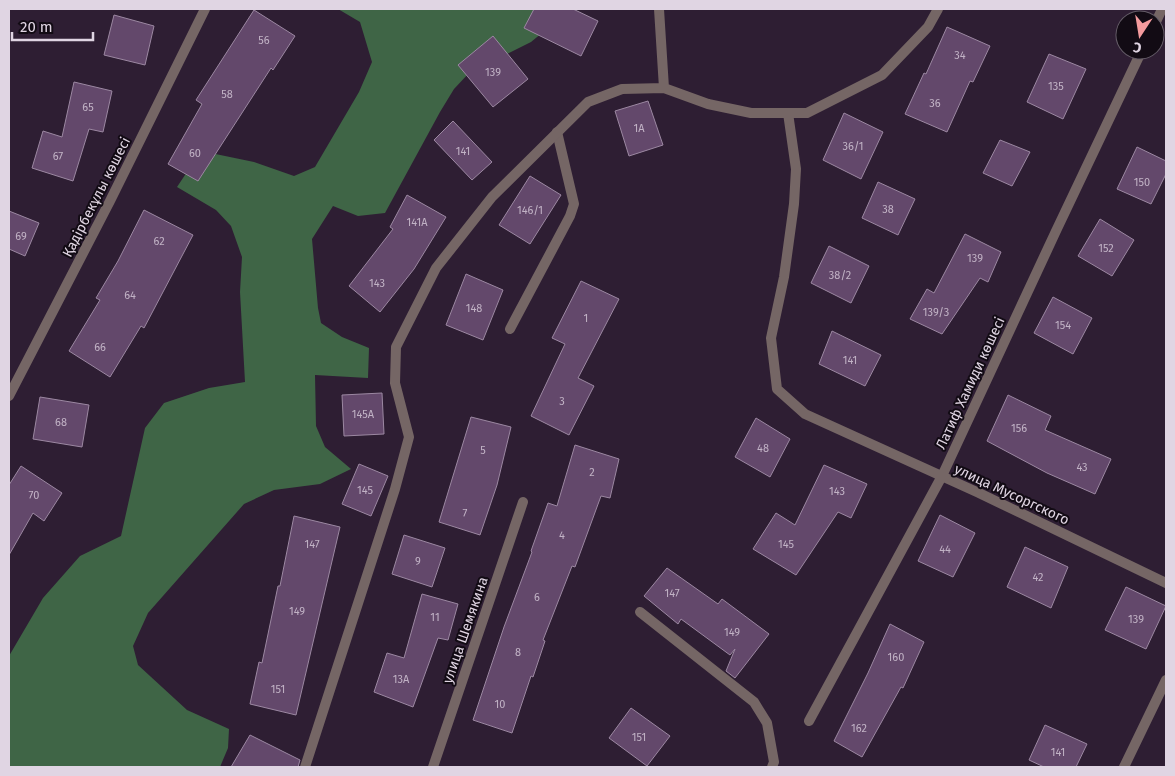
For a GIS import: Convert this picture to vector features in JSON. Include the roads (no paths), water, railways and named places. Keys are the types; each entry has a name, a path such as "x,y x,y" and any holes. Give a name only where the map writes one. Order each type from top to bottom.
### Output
{"street":[{"name":"Қадірбекұлы көшесі","path":"9,396 110,201 205,9"},
{"path":"659,9 664,88"},
{"path":"305,767 410,437 395,383 396,347 436,268 492,197 588,102 622,89 664,88 708,104 751,113 806,113 882,75 928,27 938,9"},
{"name":"Латиф Хамиди көшесі","path":"809,722 942,476 1137,60"},
{"name":"улица Мусоргского","path":"788,113 796,169 794,204 784,277 771,338 777,389 805,414 942,476 1166,583"},
{"path":"510,329 570,216 574,204 557,132"},
{"name":"улица Шемякина","path":"433,767 523,502"},
{"path":"640,612 754,702 767,723 773,765"},
{"path":"1124,767 1166,680"}]}
